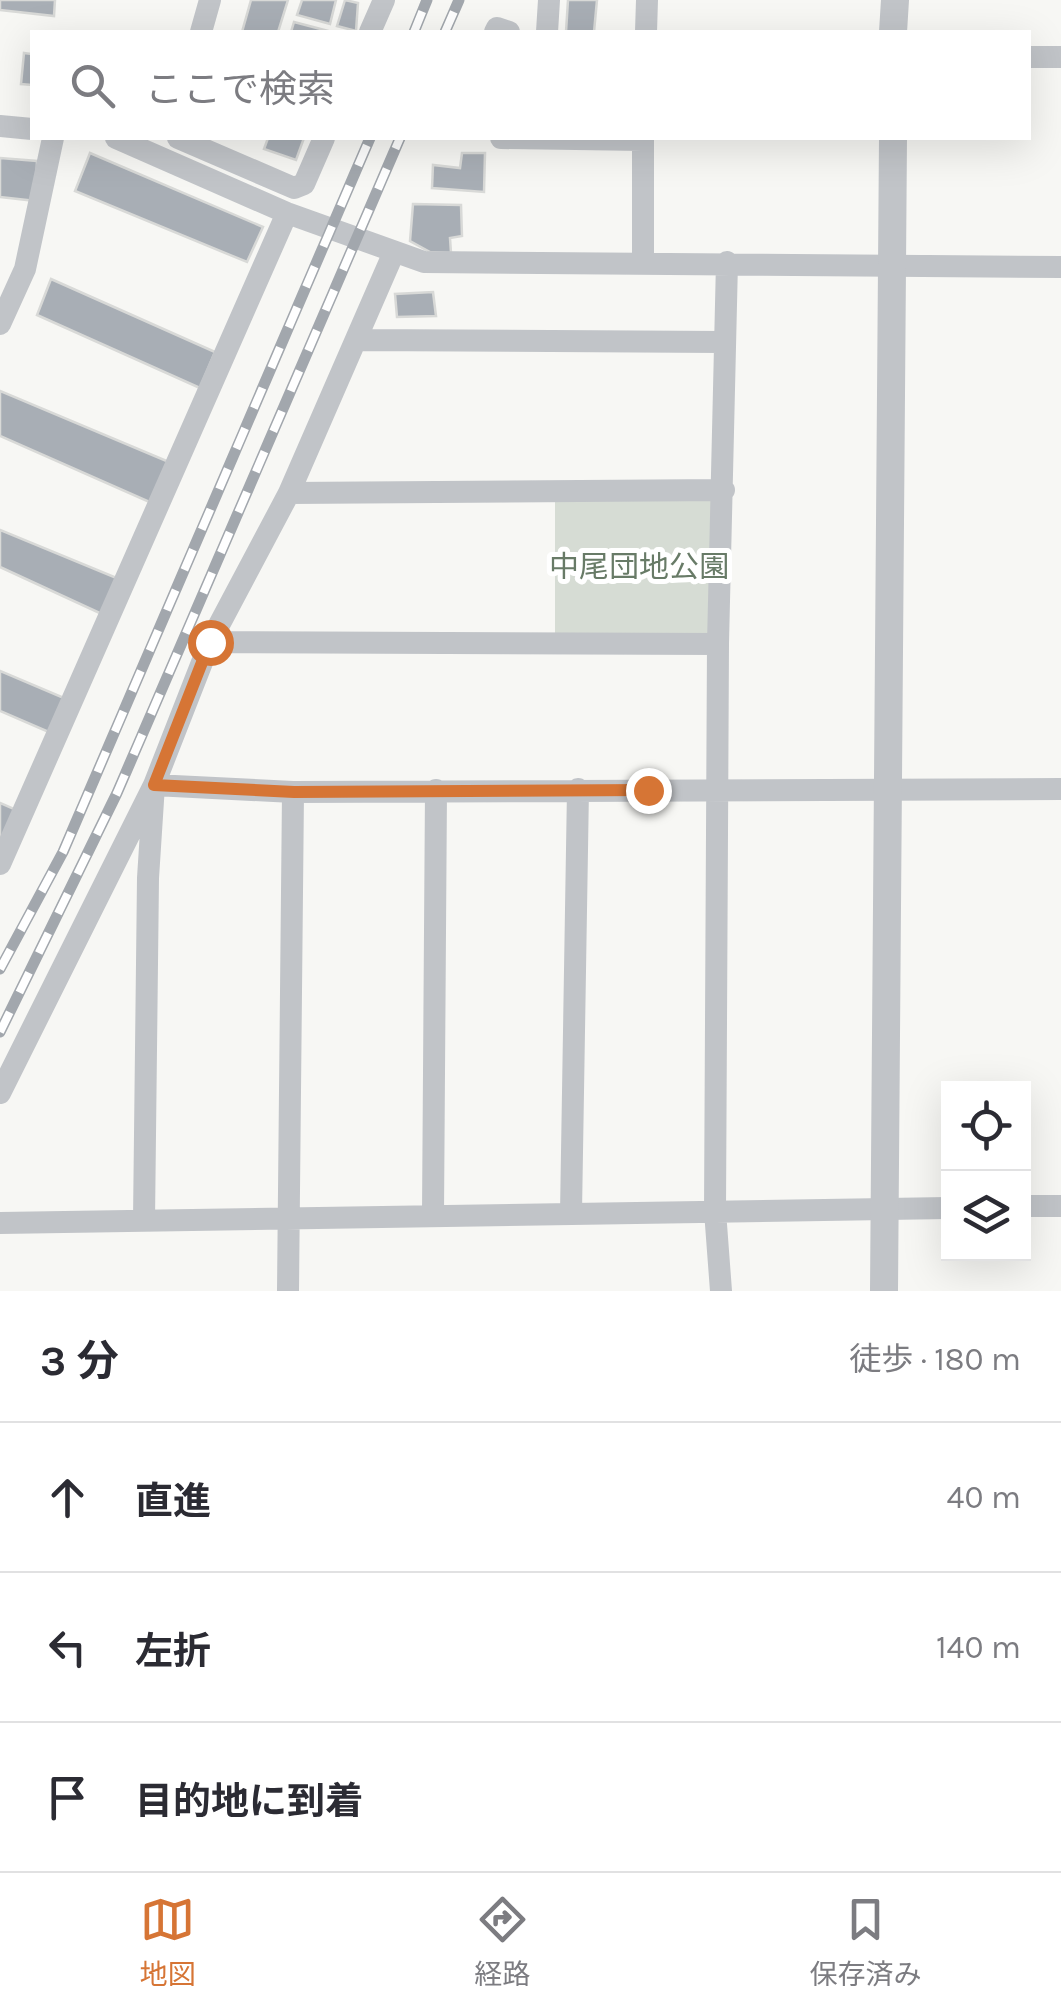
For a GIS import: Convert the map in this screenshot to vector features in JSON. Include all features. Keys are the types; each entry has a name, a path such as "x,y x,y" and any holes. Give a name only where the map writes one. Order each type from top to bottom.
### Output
{"street":[{"path":"201,30 210,0"},
{"path":"371,30 384,0"},
{"path":"547,30 549,0"},
{"path":"646,30 647,0"},
{"path":"894,30 895,0"},
{"path":"1031,56 1061,57"},
{"path":"0,126 30,130"},
{"path":"0,324 25,269 53,140"},
{"path":"125,140 166,149 287,213 424,262 1061,268"},
{"path":"183,140 294,188 304,184 323,140"},
{"path":"643,140 643,263"},
{"path":"884,1291 891,791 893,140"},
{"path":"0,864 287,213"},
{"path":"0,1093 154,785 210,642 289,494 394,252"},
{"path":"721,1291 715,1210 718,644 724,490 722,342 727,262"},
{"path":"356,340 722,342"},
{"path":"289,494 724,490"},
{"path":"210,642 718,644"},
{"path":"154,785 294,792 1061,790"},
{"path":"144,1220 148,878 154,785"},
{"path":"570,1213 578,789"},
{"path":"433,1214 436,790"},
{"path":"288,1291 294,792"},
{"path":"116,856 134,861 148,878"},
{"path":"1031,1206 1061,1206"},
{"path":"0,1223 941,1208"}],"green space":[{"name":"中尾団地公園","path":"724,490 718,644 555,643 555,493"}],"building":[{"path":"0,0 55,0 54,16 0,10"},
{"path":"251,0 288,0 279,30 243,30"},
{"path":"302,0 336,0 330,24 297,15"},
{"path":"345,0 358,3 356,30 337,26"},
{"path":"568,0 597,0 594,30 566,30"},
{"path":"294,22 324,30 292,30"},
{"path":"24,53 30,54 30,85 21,84"},
{"path":"267,140 303,140 296,160 264,149"},
{"path":"90,153 263,227 247,262 75,191"},
{"path":"462,153 485,153 484,192 432,188 433,165 460,168"},
{"path":"0,158 37,161 36,201 0,197"},
{"path":"413,204 461,205 462,236 450,238 451,253 430,252 410,241"},
{"path":"51,279 215,352 200,388 37,315"},
{"path":"433,292 436,316 397,317 395,294"},
{"path":"0,391 169,462 154,504 0,436"},
{"path":"0,530 119,579 104,615 0,567"},
{"path":"0,671 71,701 58,736 0,711"},
{"path":"0,803 21,812 0,844"}],"railway":[{"path":"415,30 427,0"},
{"path":"446,30 459,0"},
{"path":"0,969 63,852 369,140"},
{"path":"0,1032 117,793 399,140"}],"route":[{"path":"210,642 154,785 294,792 648,790"}]}
